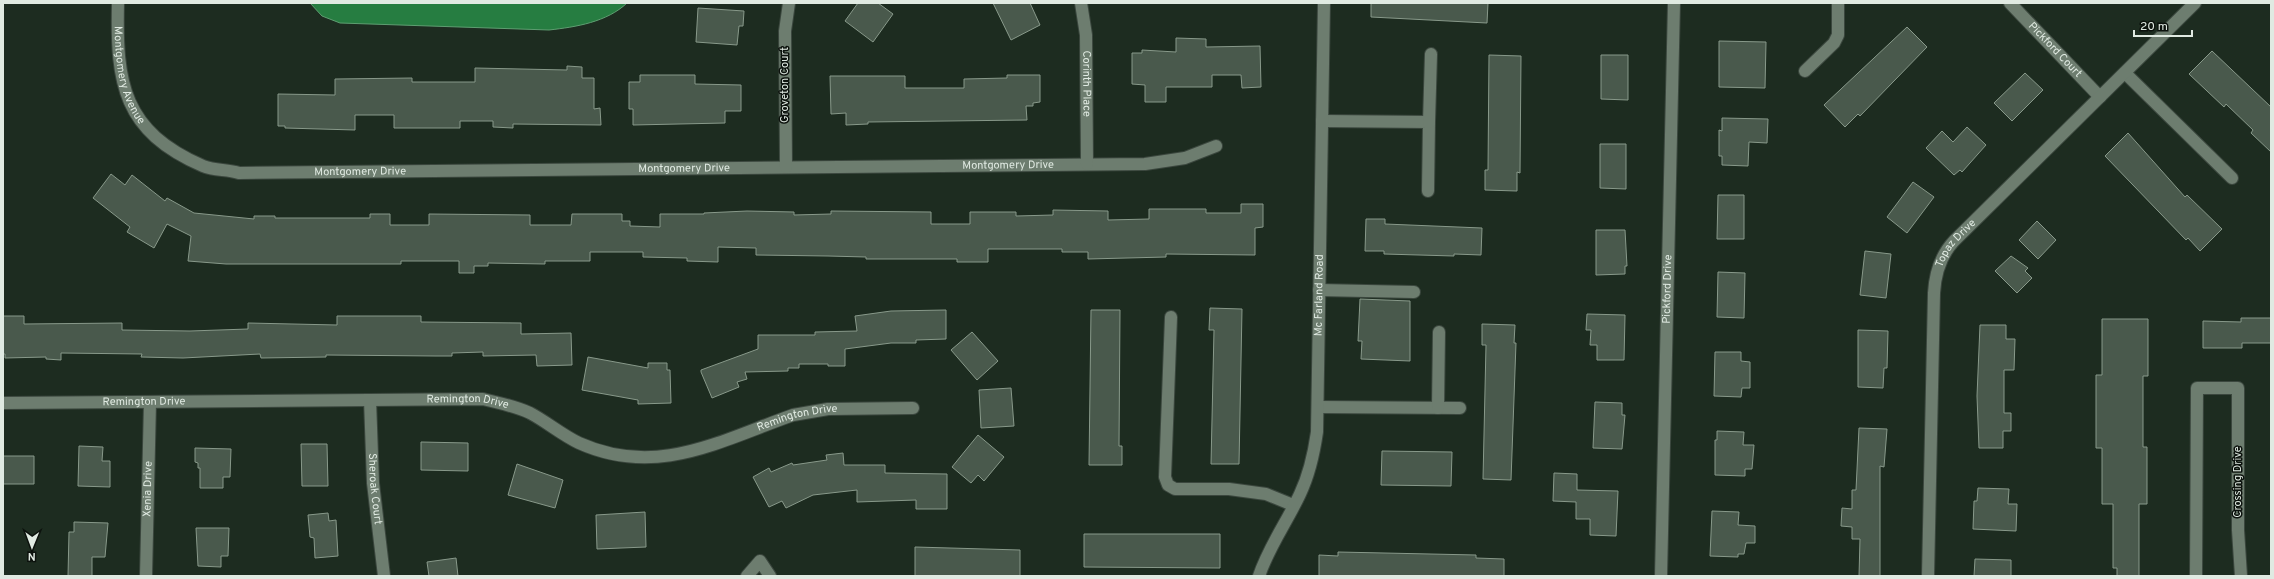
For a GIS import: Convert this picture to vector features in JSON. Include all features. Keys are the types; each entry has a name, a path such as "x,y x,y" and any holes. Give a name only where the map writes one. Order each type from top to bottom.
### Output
{"street":[{"name":"Montgomery Avenue","path":"118,3 116,47 124,87 135,112 158,139"},
{"name":"Groveton Court","path":"786,168 785,38 790,3"},
{"name":"Corinth Place","path":"1081,3 1086,34 1087,164"},
{"name":"Mc Farland Road","path":"1259,576 1277,534 1303,487 1314,451 1318,407 1318,290 1324,3"},
{"name":"Pickford Drive","path":"1660,576 1674,3"},
{"path":"1804,71 1838,38 1838,3"},
{"name":"Pickford Court","path":"2010,3 2100,97"},
{"name":"Topaz Drive","path":"1928,576 1934,293 1938,269 1954,241 2195,3"},
{"path":"1428,191 1431,54"},
{"path":"2125,73 2232,178"},
{"path":"1322,121 1429,122"},
{"name":"Montgomery Drive","path":"158,139 192,161 215,169 239,173 1145,164 1164,162 1198,154 1216,146"},
{"path":"1318,290 1414,292"},
{"path":"1170,317 1165,477 1168,485 1175,489 1229,489 1266,494 1293,505"},
{"path":"1438,408 1439,332"},
{"name":"Crossing Drive","path":"2196,576 2197,388 2238,388 2238,530 2241,576"},
{"name":"Remington Drive","path":"3,403 483,399 518,408 578,442 595,449 622,457 650,459 677,456 793,415 810,411 828,409 913,408"},
{"name":"Sheroak Court","path":"370,400 373,483 384,576"},
{"name":"Xenia Drive","path":"146,576 150,402"},
{"path":"1318,407 1460,408"},
{"path":"747,576 760,561 770,576"}],"shaded area":[{"path":"310,3 627,3 610,15 601,19 580,25 549,30 340,23 322,16"}],"building":[{"path":"858,3 878,3 893,14 873,42 845,21"},
{"path":"993,3 1030,3 1040,25 1011,40"},
{"path":"1371,3 1488,3 1487,23 1371,17"},
{"path":"698,8 744,11 743,26 739,26 737,45 696,42"},
{"path":"1907,27 1927,47 1860,116 1858,114 1845,127 1824,105"},
{"path":"1176,38 1206,39 1206,47 1260,46 1261,87 1242,88 1241,75 1212,75 1212,87 1166,87 1166,102 1145,102 1145,85 1132,84 1132,53 1142,53 1142,50 1176,52"},
{"path":"1719,41 1766,42 1765,88 1719,87"},
{"path":"2212,51 2271,107 2271,152 2251,133 2253,130 2226,104 2224,107 2189,74"},
{"path":"1489,55 1521,56 1520,173 1517,172 1517,191 1485,190 1485,170 1488,170"},
{"path":"1601,55 1628,55 1628,100 1601,99"},
{"path":"567,66 582,67 582,78 594,78 594,109 600,108 601,125 513,124 513,128 493,127 493,121 460,121 460,128 394,128 394,115 355,115 355,130 285,128 285,126 278,126 278,94 335,95 335,79 412,78 412,82 475,82 475,68 567,70"},
{"path":"2025,73 2043,90 2012,121 1994,103"},
{"path":"640,75 695,75 695,84 741,85 741,111 725,111 725,123 633,125 633,109 629,109 629,82 640,82"},
{"path":"1007,75 1040,75 1040,102 1033,103 1033,106 1026,106 1027,120 868,122 868,124 846,125 846,113 831,114 830,76 905,76 905,88 964,88 964,79 1007,78"},
{"path":"1722,118 1768,119 1767,143 1749,142 1748,166 1722,165 1722,156 1719,156 1719,130 1722,131"},
{"path":"1967,127 1986,145 1962,172 1960,170 1954,175 1926,148 1942,131 1953,142"},
{"path":"2128,133 2185,197 2187,195 2222,229 2200,251 2188,238 2186,240 2105,156"},
{"path":"1600,144 1626,144 1626,189 1600,188"},
{"path":"111,174 125,185 132,175 165,201 167,198 194,213 254,219 254,216 275,216 275,218 370,218 370,214 390,214 390,225 429,225 429,214 530,215 530,225 571,225 572,214 622,214 622,221 630,221 630,226 660,227 660,214 704,214 747,211 794,212 794,215 831,214 831,211 931,212 931,224 970,224 970,212 1016,212 1016,216 1053,215 1053,210 1108,211 1108,220 1149,219 1149,209 1206,209 1206,213 1241,213 1241,204 1263,204 1263,227 1255,228 1255,255 1166,254 1166,257 1088,259 1088,252 1062,252 1062,249 988,249 988,262 957,262 957,259 866,259 866,257 756,255 756,248 718,247 718,262 687,261 687,258 643,257 643,252 590,252 590,261 545,261 545,264 488,263 488,266 474,266 474,273 459,273 459,261 401,261 401,264 226,264 188,261 191,236 167,224 154,248 127,232 130,227 93,198"},
{"path":"1913,182 1934,197 1907,233 1887,217"},
{"path":"1718,195 1744,195 1744,239 1717,239"},
{"path":"1366,219 1385,219 1385,224 1482,228 1481,255 1454,254 1454,256 1384,254 1384,251 1365,251"},
{"path":"2037,221 2056,240 2038,259 2019,240"},
{"path":"1596,230 1625,230 1627,266 1625,266 1625,274 1596,275"},
{"path":"1865,251 1891,254 1886,298 1860,295"},
{"path":"2011,256 2028,268 2025,271 2032,278 2017,293 1995,271"},
{"path":"1718,272 1745,273 1744,318 1717,317"},
{"path":"1360,299 1410,301 1410,361 1361,359 1362,341 1358,341"},
{"path":"1210,308 1242,309 1239,464 1211,464 1214,330 1209,330"},
{"path":"946,310 946,339 916,340 916,343 891,343 845,349 845,366 828,366 828,364 799,364 799,368 788,368 788,371 745,372 747,379 737,382 739,387 712,398 701,372 701,370 758,349 758,335 815,335 815,332 857,331 855,316 891,311"},
{"path":"1091,310 1120,310 1119,446 1122,446 1122,465 1089,465"},
{"path":"1587,314 1625,315 1624,360 1597,360 1597,345 1590,345 1591,330 1586,330"},
{"path":"3,316 24,316 24,324 122,323 122,330 190,331 248,329 248,323 337,325 337,316 421,316 421,322 521,323 521,334 571,333 572,365 537,366 536,355 483,356 483,352 452,353 452,356 326,355 326,357 261,358 260,354 183,358 141,357 142,354 61,353 61,360 46,359 46,357 5,358 5,354 3,354"},
{"path":"2241,318 2271,318 2271,343 2242,343 2242,348 2203,348 2203,321 2241,322"},
{"path":"2102,319 2148,319 2148,376 2143,376 2143,447 2147,447 2147,504 2139,504 2139,576 2117,576 2117,568 2113,568 2113,504 2102,504 2102,448 2096,448 2096,375 2102,375"},
{"path":"1482,324 1515,325 1514,343 1516,343 1511,480 1483,479 1486,345 1482,345"},
{"path":"1980,325 2006,325 2006,339 2015,339 2014,370 2004,370 2004,413 2011,413 2011,431 2003,431 2003,448 1979,448 1977,396"},
{"path":"1858,330 1888,331 1887,368 1884,368 1883,388 1858,387"},
{"path":"972,332 998,361 977,380 951,350"},
{"path":"1715,352 1741,352 1741,361 1750,362 1750,388 1742,388 1741,397 1714,396"},
{"path":"588,357 648,368 648,363 667,363 667,370 670,370 671,403 638,404 638,400 582,390"},
{"path":"1011,388 1014,426 981,428 979,390"},
{"path":"1595,402 1622,403 1622,415 1625,415 1622,449 1593,448"},
{"path":"1859,428 1887,429 1884,467 1880,466 1880,576 1859,576 1860,539 1852,539 1852,527 1841,526 1842,508 1852,509 1852,490 1856,490"},
{"path":"1717,431 1744,432 1743,445 1754,445 1752,469 1745,469 1745,476 1715,475 1715,440 1717,440"},
{"path":"978,435 1004,457 984,481 978,475 971,483 952,467"},
{"path":"421,442 468,443 468,471 421,470"},
{"path":"301,444 327,444 328,486 302,486"},
{"path":"79,446 103,447 102,461 110,461 110,487 78,486"},
{"path":"195,448 231,449 230,477 223,477 223,488 200,488 200,468 198,468 198,463 195,462"},
{"path":"1382,451 1452,452 1451,486 1381,485"},
{"path":"843,453 844,465 885,465 885,473 947,474 947,509 916,509 916,500 857,502 857,490 813,495 786,508 782,501 769,507 753,477 769,468 771,472 792,463 793,465 827,460 826,455"},
{"path":"3,456 34,456 34,484 3,484"},
{"path":"517,464 563,480 555,508 508,495"},
{"path":"1554,473 1577,474 1577,490 1618,491 1616,536 1590,535 1590,519 1576,519 1576,502 1553,501"},
{"path":"1978,488 2009,489 2008,504 2017,504 2016,531 1973,529 1974,501 1977,501"},
{"path":"1712,511 1739,512 1738,525 1755,526 1755,543 1746,543 1744,554 1738,554 1738,557 1710,556"},
{"path":"645,512 646,547 597,549 596,515"},
{"path":"328,513 329,521 336,520 338,556 315,558 314,538 310,537 308,515"},
{"path":"74,522 108,523 105,557 92,557 92,576 68,576 69,532 74,532"},
{"path":"196,528 229,528 228,556 221,556 221,567 198,566"},
{"path":"1084,534 1220,534 1220,568 1084,567"},
{"path":"915,547 1020,550 1020,576 915,576"},
{"path":"1338,552 1476,555 1476,558 1504,559 1504,576 1319,576 1319,555 1338,556"},
{"path":"456,558 458,576 429,576 427,562"},
{"path":"1975,559 2011,560 2011,576 1974,576"}]}
